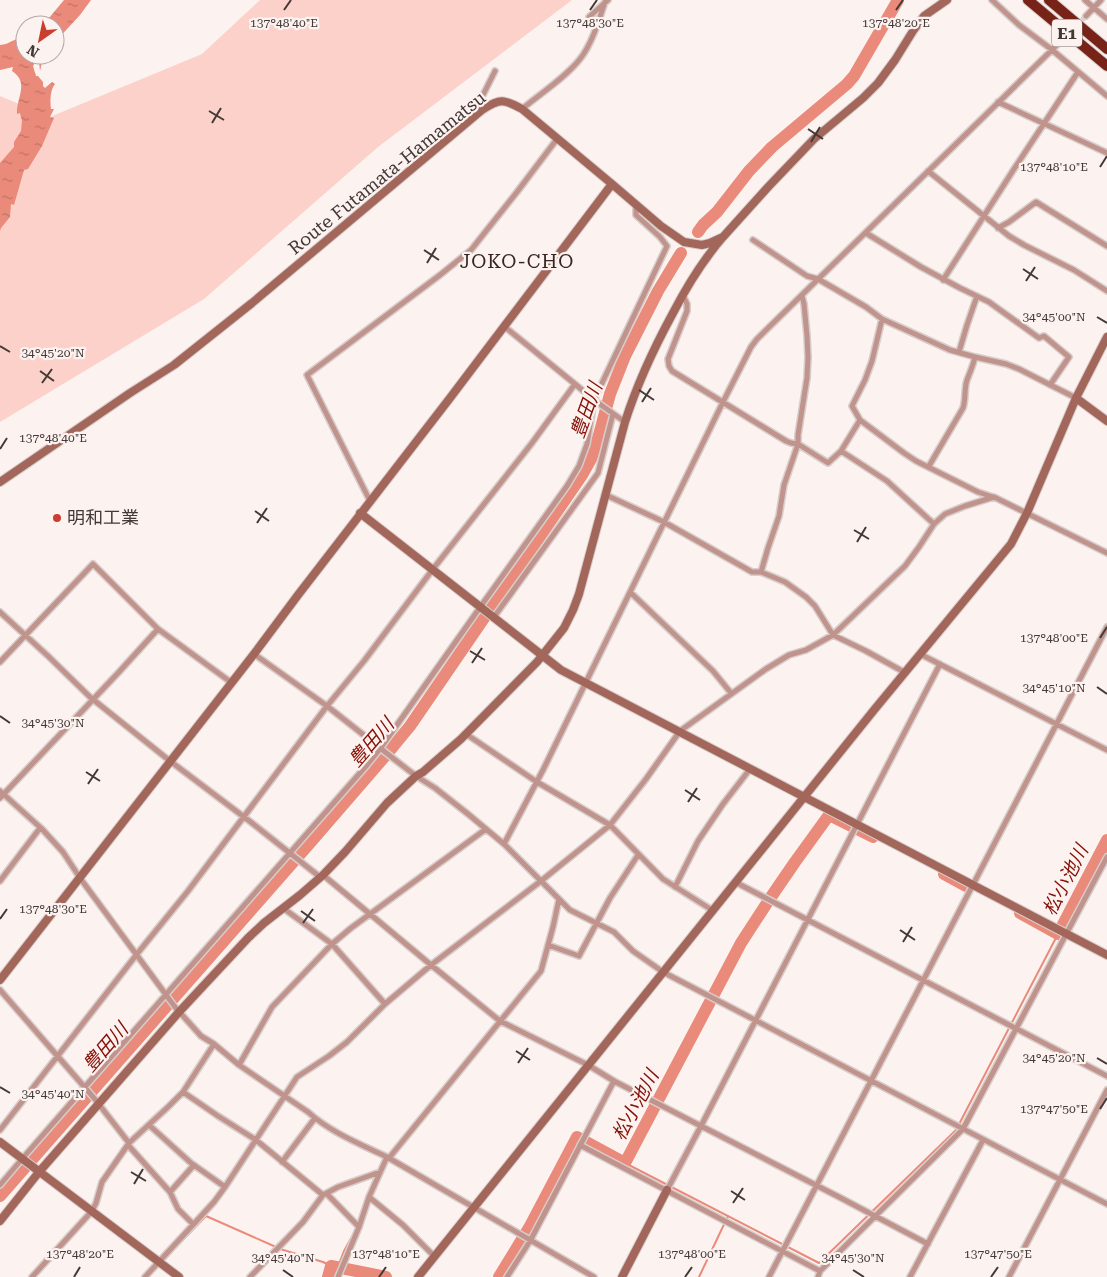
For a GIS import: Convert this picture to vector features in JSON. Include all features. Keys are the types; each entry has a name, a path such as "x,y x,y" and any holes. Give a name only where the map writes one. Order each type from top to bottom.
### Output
{"highway":[{"name":"E1","path":"1028,0 1107,66"},
{"name":"E1","path":"1049,0 1107,49"}],"street":[{"path":"0,1221 36,1170 177,1010 248,938 321,876 387,803 466,734 543,656 564,628 573,610 579,594 625,422 634,396 643,373 683,294 712,250 769,186 814,139 878,83 924,16 947,0"},
{"path":"992,0 1019,25 1107,96"},
{"path":"1085,0 1107,19"},
{"path":"1086,16 1101,0"},
{"path":"589,17 606,1"},
{"path":"522,109 565,74 581,58 594,35 606,1"},
{"path":"504,844 537,782 751,347 1061,41"},
{"path":"461,129 465,117 482,97 495,70"},
{"path":"943,280 1078,72"},
{"name":"Route Futamata-Hamamatsu","path":"0,482 122,398 174,365 252,303 482,110 494,102 508,101 522,109 661,226 684,242 702,245 724,237"},
{"path":"998,102 1107,153"},
{"path":"370,501 308,375 440,276 471,250 557,139"},
{"path":"928,171 998,228 1024,245 1074,270 1107,290"},
{"path":"0,980 232,683 360,513 505,327 612,184"},
{"path":"998,228 1036,202 1107,246"},
{"path":"0,1185 381,749 568,486 580,466 587,444 596,401 666,246 660,237 636,215 636,205"},
{"path":"866,233 943,280 990,302 1039,338 1044,336 1069,357 1050,385"},
{"path":"752,240 807,276 818,279 866,307 882,319 950,350 1019,369 1076,398 1107,421"},
{"path":"683,294 688,311 668,359 672,371 786,441 798,444 828,463 841,451 860,420"},
{"path":"761,572 779,516 784,485 798,444 808,357 802,296"},
{"path":"959,352 966,325 977,296"},
{"path":"882,319 872,361 852,406 860,420 916,461 1107,553"},
{"path":"505,327 596,401 625,422"},
{"path":"418,1277 904,672 1011,544 1027,513 1076,398 1107,337"},
{"path":"929,466 963,408 967,380 973,367 974,357"},
{"path":"0,1130 136,954 188,891 327,706 364,661 433,569 532,443 575,384"},
{"path":"493,616 598,473 612,412"},
{"path":"841,451 887,481 934,524"},
{"path":"606,494 664,522 752,572 761,572 784,582 816,606 833,635 904,672"},
{"path":"145,1277 160,1263 214,1202 297,1077 329,1056 385,1004 431,966 610,825 680,731 766,669 789,655 806,650 833,635 905,566 934,524 945,514 994,497"},
{"path":"360,513 561,670 1107,955"},
{"path":"0,662 93,564 158,629 232,683"},
{"path":"630,592 713,670 731,693"},
{"path":"0,612 93,700 170,762 244,816 370,914 500,1021 928,1244"},
{"path":"770,1277 1107,627"},
{"path":"158,629 93,700 1,794 40,828 63,852 177,1010 201,1036 315,1118 594,1277"},
{"path":"254,654 327,706 486,829 504,844 570,910 614,932 633,951 663,972 1107,1204"},
{"path":"919,654 1107,750"},
{"path":"622,1277 940,664"},
{"path":"466,734 537,782 610,825 663,879 712,910"},
{"path":"675,887 698,841 750,768"},
{"path":"0,881 40,828"},
{"path":"239,1065 272,1007 332,944 486,829"},
{"path":"548,945 579,956 610,898 638,855"},
{"path":"818,1277 820,1271 962,1129 1107,857"},
{"path":"735,882 1107,1076"},
{"path":"338,1277 369,1197 388,1158 541,971 554,927 559,899"},
{"path":"283,908 332,944 385,1004"},
{"path":"0,990 96,1102 170,1192 178,1209 193,1224"},
{"path":"32,1277 92,1211 102,1182 129,1144 183,1092 214,1044"},
{"path":"507,1277 529,1240 614,1081"},
{"path":"1009,1277 1107,1090"},
{"path":"183,1092 256,1140 325,1194 358,1228"},
{"path":"282,1162 315,1118"},
{"path":"149,1124 194,1166 225,1187"},
{"path":"910,1277 983,1140"},
{"path":"0,1142 179,1277"},
{"path":"580,1145 820,1271"},
{"path":"170,1192 194,1166"},
{"path":"250,1277 303,1222 325,1194 338,1187 380,1172"},
{"path":"369,1197 403,1225 434,1256"}],"shaded area":[{"path":"260,0 572,0 378,147 204,299 0,422 0,96 50,117 202,54"}],"water":[{"path":"64,0 91,0 65,31 65,15 52,15"},
{"path":"15,40 15,65 34,65 36,76 43,82 45,88 52,82 55,84 52,89 51,99 51,109 54,109 50,117 54,118 42,146 28,169 24,170 14,205 11,204 10,217 0,231 0,163 14,147 14,142 21,131 22,121 20,113 17,114 21,91 20,81 12,71 13,67 0,70 0,45"}],"waterway":[{"name":"豊田川","path":"698,232 717,212 749,171 772,147 854,76 898,0"},
{"name":"豊田川","path":"0,1196 410,726 582,475 591,459 610,394 625,356 658,291 681,253"},
{"name":"松小池川","path":"771,897 829,815 873,837"},
{"name":"松小池川","path":"1020,913 1058,934 1107,840"},
{"name":"松小池川","path":"944,874 966,886"},
{"name":"松小池川","path":"499,1277 529,1228 577,1137 625,1163 741,943 767,903"},
{"path":"625,1163 819,1263 956,1130 1058,934"},
{"path":"175,1248 206,1216 276,1247"},
{"path":"699,1277 728,1216"},
{"path":"337,1269 354,1233"},
{"path":"280,1249 331,1266"},
{"name":"松小池川","path":"328,1277 331,1266 386,1277"}],"tunnel":[{"path":"1061,41 1086,16"}],"place":[{"name":"明和工業","path":"57,518"}],"district":[{"name":"JOKO-CHO","path":"517,261"}]}
